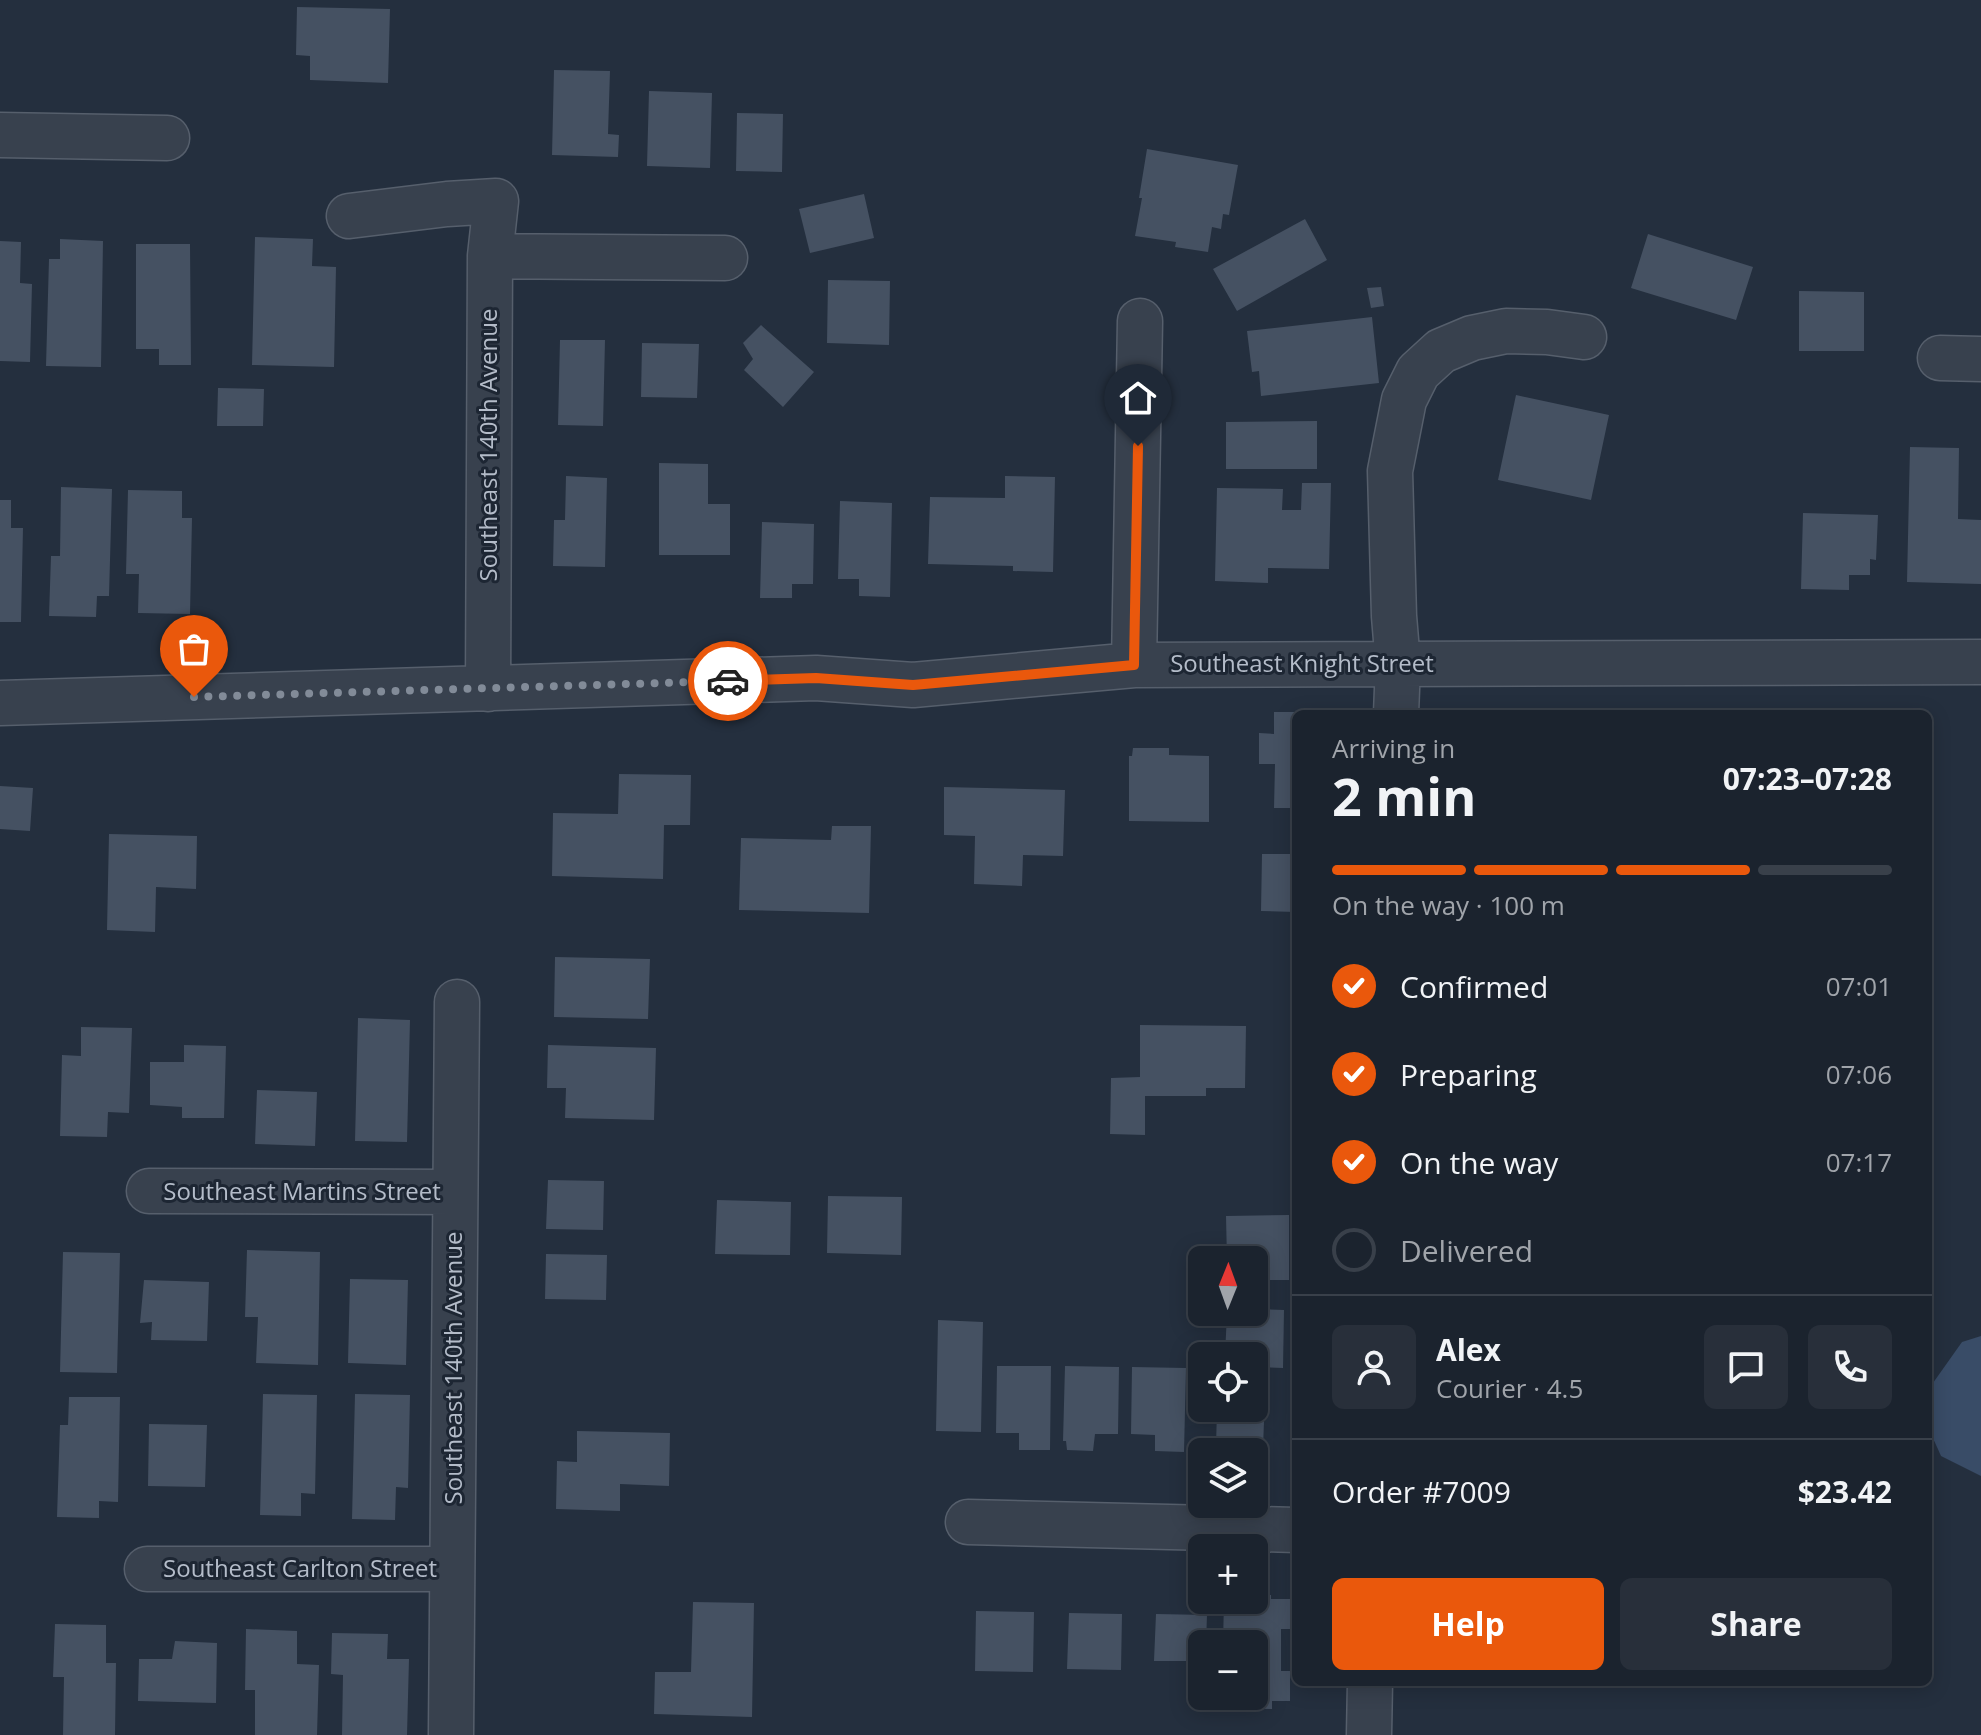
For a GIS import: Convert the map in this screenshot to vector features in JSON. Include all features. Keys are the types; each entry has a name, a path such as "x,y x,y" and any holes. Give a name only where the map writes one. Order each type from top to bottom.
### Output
{"street":[{"path":"0,135 167,138"},
{"name":"Southeast 140th Avenue","path":"349,216 496,201 490,256 488,689"},
{"path":"490,256 725,258"},
{"path":"1134,665 1140,321"},
{"path":"1396,710 1398,664 1390,471 1404,400 1418,372 1441,351 1472,338 1506,331 1584,337"},
{"name":"Southeast Knight Street","path":"0,703 816,678 913,685 1134,665 1981,662"},
{"name":"Southeast 140th Avenue","path":"451,1735 457,1002"},
{"name":"Southeast Martins Street","path":"149,1191 455,1192"},
{"path":"968,1522 1292,1530"},
{"name":"Southeast Carlton Street","path":"147,1569 452,1569"},
{"path":"1369,1735 1370,1686"}],"water":[{"path":"1981,1336 1981,1476 1941,1456 1932,1436 1932,1384 1962,1342"}],"building":[{"path":"297,7 390,9 388,83 310,80 310,56 296,55"},
{"path":"554,70 610,71 608,134 619,135 618,157 552,155"},
{"path":"649,91 712,93 710,168 647,166"},
{"path":"737,113 783,114 782,172 736,171"},
{"path":"1147,149 1238,165 1229,215 1223,214 1221,229 1212,227 1208,252 1175,247 1176,242 1135,236"},
{"path":"864,194 874,238 810,253 799,209"},
{"path":"1305,219 1327,260 1237,311 1213,269"},
{"path":"1648,234 1753,267 1736,320 1631,288"},
{"path":"255,237 313,239 312,266 336,267 334,367 252,365"},
{"path":"60,239 103,241 101,367 46,366 49,259 60,259"},
{"path":"0,241 21,242 20,283 32,284 30,362 0,361"},
{"path":"136,244 190,244 191,365 159,365 159,349 136,349"},
{"path":"828,280 890,281 889,345 827,343"},
{"path":"1381,287 1384,306 1371,308 1367,288"},
{"path":"1799,291 1864,292 1864,351 1799,351"},
{"path":"1372,317 1379,383 1261,396 1259,371 1252,372 1247,331"},
{"path":"761,325 814,372 783,407 744,370 753,359 743,343"},
{"path":"560,340 605,340 603,426 558,425"},
{"path":"642,343 699,344 697,398 641,397"},
{"path":"218,388 264,389 263,426 217,426"},
{"path":"1516,395 1609,415 1591,500 1498,480"},
{"path":"1317,421 1317,469 1226,469 1226,422"},
{"path":"1910,447 1959,448 1958,519 1981,520 1981,584 1907,582"},
{"path":"659,463 708,464 708,504 730,504 730,555 659,555"},
{"path":"566,476 607,478 605,567 553,566 554,520 565,520"},
{"path":"1005,476 1055,477 1053,572 1013,571 1013,566 928,564 930,497 1005,498"},
{"path":"1302,483 1331,483 1329,569 1268,568 1268,583 1215,581 1217,488 1283,489 1282,510 1301,510"},
{"path":"61,487 112,489 109,596 97,596 96,617 49,616 51,556 60,556"},
{"path":"128,490 182,491 182,518 192,518 190,614 138,613 139,574 126,574"},
{"path":"0,500 11,500 11,528 23,528 21,622 0,622"},
{"path":"840,501 892,503 890,597 859,596 859,579 838,579"},
{"path":"1803,513 1878,515 1876,560 1870,559 1870,575 1849,575 1849,590 1801,589"},
{"path":"762,522 814,524 813,584 792,584 792,598 760,598"},
{"path":"1274,712 1292,712 1292,808 1274,808 1275,764 1259,764 1259,733 1274,734"},
{"path":"1133,748 1169,748 1169,755 1209,756 1209,822 1129,821 1129,756 1132,756"},
{"path":"619,774 691,775 690,825 664,825 663,879 552,876 553,813 618,814"},
{"path":"0,786 33,788 30,831 0,829"},
{"path":"944,787 1065,790 1063,856 1023,855 1022,886 974,884 975,836 944,835"},
{"path":"832,826 871,826 869,913 739,910 741,838 831,840"},
{"path":"109,834 197,836 196,889 156,887 155,932 107,930"},
{"path":"1262,854 1292,854 1292,912 1261,911"},
{"path":"555,957 650,959 648,1019 554,1017"},
{"path":"358,1018 410,1020 407,1142 355,1141"},
{"path":"1140,1025 1246,1026 1245,1088 1206,1088 1206,1096 1145,1096 1145,1135 1110,1134 1111,1078 1140,1077"},
{"path":"81,1027 132,1028 129,1113 108,1112 107,1137 60,1136 62,1055 81,1056"},
{"path":"184,1045 226,1046 224,1118 182,1118 182,1107 150,1105 150,1062 184,1062"},
{"path":"548,1045 656,1048 654,1120 565,1118 566,1088 547,1088"},
{"path":"257,1090 317,1092 315,1146 255,1144"},
{"path":"548,1180 604,1181 603,1230 546,1229"},
{"path":"828,1196 902,1197 901,1255 827,1253"},
{"path":"717,1200 791,1202 790,1255 715,1254"},
{"path":"1289,1215 1289,1280 1268,1280 1268,1246 1227,1246 1226,1216"},
{"path":"247,1250 320,1252 318,1365 256,1363 258,1317 245,1317"},
{"path":"63,1252 120,1253 117,1373 60,1372"},
{"path":"546,1254 607,1255 606,1300 545,1299"},
{"path":"350,1279 408,1280 406,1365 348,1363"},
{"path":"144,1280 209,1282 207,1341 151,1340 152,1322 140,1323"},
{"path":"1268,1309 1284,1310 1283,1368 1268,1367 1268,1342 1226,1342 1226,1326 1268,1326"},
{"path":"938,1320 983,1322 981,1432 936,1431"},
{"path":"997,1366 1051,1366 1050,1450 1019,1450 1019,1433 996,1433"},
{"path":"1065,1366 1119,1367 1118,1434 1095,1434 1093,1451 1067,1450 1066,1441 1063,1441"},
{"path":"1132,1367 1186,1368 1184,1452 1155,1451 1155,1435 1131,1434"},
{"path":"263,1394 317,1395 315,1494 301,1493 301,1516 260,1515"},
{"path":"355,1394 410,1395 408,1488 396,1487 395,1520 352,1519"},
{"path":"69,1397 120,1397 118,1502 99,1501 99,1518 57,1517 60,1425 68,1425"},
{"path":"1217,1422 1264,1422 1263,1438 1216,1438"},
{"path":"149,1424 207,1425 205,1487 148,1486"},
{"path":"577,1431 670,1433 669,1486 620,1484 620,1511 556,1509 557,1461 577,1462"},
{"path":"1268,1595 1271,1599 1291,1599 1290,1629 1281,1629 1281,1671 1290,1671 1290,1701 1272,1701 1272,1709 1268,1709 1268,1630 1223,1630 1224,1614 1268,1614"},
{"path":"693,1602 754,1603 752,1717 654,1714 655,1672 691,1672"},
{"path":"976,1611 1034,1612 1033,1672 975,1671"},
{"path":"1069,1613 1122,1614 1121,1670 1067,1669"},
{"path":"1156,1614 1207,1615 1206,1630 1188,1630 1188,1661 1154,1661"},
{"path":"55,1624 106,1625 106,1663 116,1663 115,1735 63,1735 64,1677 53,1677"},
{"path":"246,1629 297,1631 297,1664 319,1665 317,1735 255,1735 255,1690 245,1690"},
{"path":"332,1633 388,1634 387,1659 409,1659 407,1735 342,1735 343,1675 331,1674"},
{"path":"175,1641 217,1643 216,1703 138,1701 139,1659 172,1659"}],"way so far":[{"path":"194,697 728,681"}],"route":[{"path":"728,681 816,678 913,685 1134,665 1138,446"}]}
